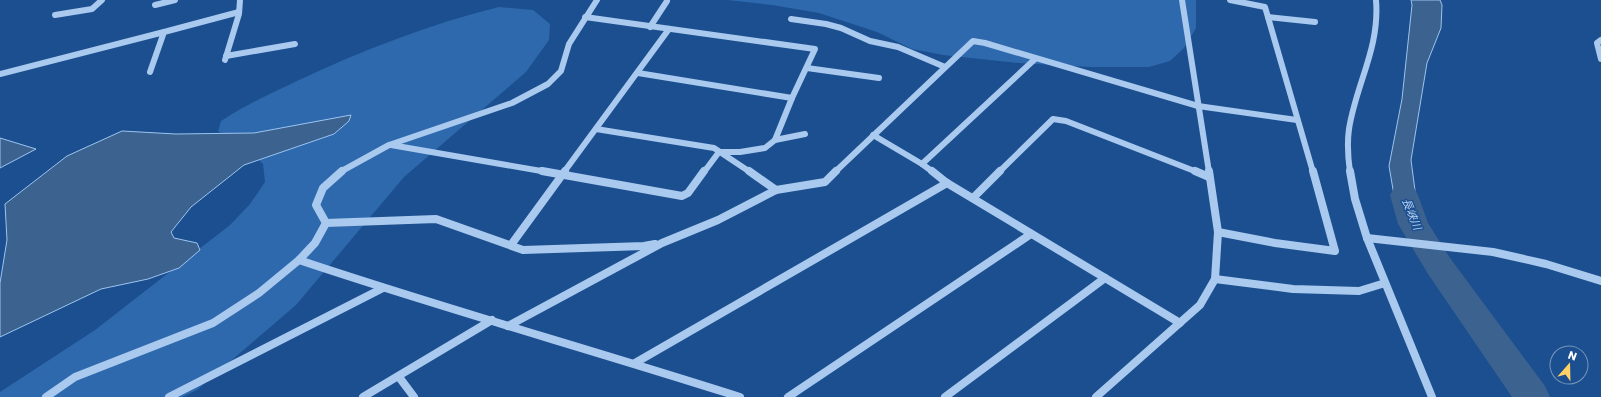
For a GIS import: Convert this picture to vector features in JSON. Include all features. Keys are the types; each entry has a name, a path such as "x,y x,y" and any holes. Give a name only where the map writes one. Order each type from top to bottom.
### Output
{"street":[{"path":"55,15 92,9 102,0"},
{"path":"155,5 176,0"},
{"path":"241,0 226,58 294,44"},
{"path":"326,223 316,205 323,188 339,173 389,145 512,103 548,84 561,71 570,44 585,17 597,0"},
{"path":"1096,397 1200,305 1215,279 1218,232 1182,0"},
{"path":"1218,232 1275,243 1335,251 1334,243 1265,7 1230,0"},
{"path":"1376,0 1378,12 1376,33 1349,130 1349,172 1358,212 1367,238 1432,397"},
{"path":"650,27 666,1"},
{"path":"0,74 239,12"},
{"path":"585,17 815,49 792,98 775,140"},
{"path":"1268,17 1310,25 1315,22"},
{"path":"791,18 841,28 870,41 898,47 945,67"},
{"path":"510,245 669,29"},
{"path":"150,72 164,32"},
{"path":"1601,40 1597,43 1601,59"},
{"path":"508,326 662,243 718,220 776,190 825,182 973,41 985,43 1198,106 1297,120"},
{"path":"922,164 1036,59"},
{"path":"807,68 879,78"},
{"path":"638,73 792,98"},
{"path":"973,198 1053,119 1066,121 1209,177"},
{"path":"596,129 714,148 776,190"},
{"path":"719,152 740,152 765,148 775,140 805,134"},
{"path":"873,135 922,164 947,183 1180,323"},
{"path":"389,145 682,196 688,193 719,152"},
{"path":"635,363 947,183"},
{"path":"326,223 436,219 523,250 644,246 662,243"},
{"path":"46,397 75,377 213,323 259,293 299,260 315,243 326,223"},
{"path":"788,397 1031,234"},
{"path":"1367,238 1493,252 1546,264 1601,281"},
{"path":"299,260 383,288 635,363 736,396"},
{"path":"945,397 1105,278"},
{"path":"1215,279 1293,289 1359,291 1385,283"},
{"path":"169,397 383,288"},
{"path":"363,397 399,377 492,320"},
{"path":"399,377 414,397"}],"shaded area":[{"path":"727,0 1196,0 1196,28 1184,48 1170,61 1149,67 1090,67 1018,63 943,55 912,49 877,32 819,13 772,5"},
{"path":"499,7 533,10 550,24 549,40 526,72 404,177 296,305 197,390 182,397 0,397 0,392 95,330 230,225 250,204 265,182 263,164 249,150 218,131 221,121 269,94 372,48 448,21"}],"water":[{"path":"1411,0 1440,0 1442,5 1441,28 1427,63 1411,160 1416,198 1422,225 1413,237 1396,207 1389,166 1402,99 1412,5"},
{"path":"351,115 349,121 334,134 244,165 191,207 171,232 174,238 197,243 200,250 179,268 148,279 101,289 0,337 0,283 7,240 5,204 67,156 122,131 176,134 254,133"},
{"path":"0,138 36,149 0,168"}],"waterway":[{"name":"長峡川","path":"1404,195 1413,224 1439,266 1532,397"}]}
